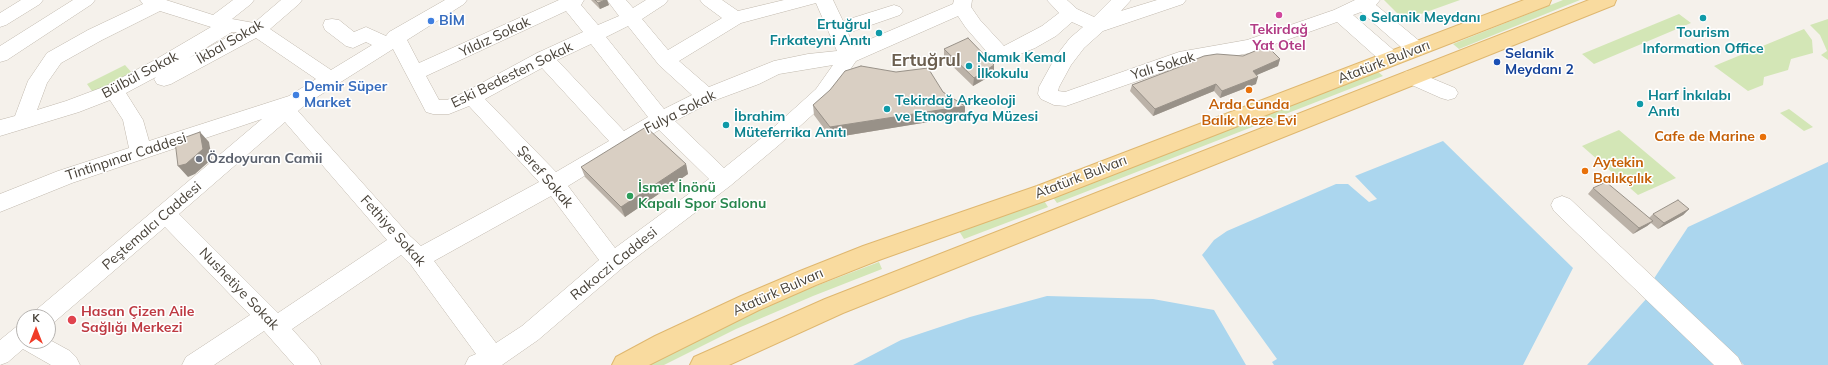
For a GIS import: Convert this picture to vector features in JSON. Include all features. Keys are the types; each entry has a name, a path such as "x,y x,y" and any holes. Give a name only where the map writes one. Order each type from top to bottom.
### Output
{"main road":[{"name":"Atatürk Bulvarı","path":"625,365 664,344 750,303 808,278 871,253 1045,192 1542,0"},
{"name":"Atatürk Bulvarı","path":"703,365 834,306 1607,0"},
{"path":"1416,49 1436,68"},
{"path":"1390,58 1412,77"}],"street":[{"path":"0,21 34,0"},
{"path":"0,55 86,0"},
{"name":"Bülbül Sokak","path":"0,128 72,107 118,96 223,23 245,0"},
{"name":"İkbal Sokak","path":"118,96 257,30 293,0"},
{"name":"Peştemalcı Caddesi","path":"53,309 292,105 390,41 458,0"},
{"path":"616,0 632,17 666,60 706,96"},
{"name":"Eski Bedesten Sokak","path":"390,41 416,73 433,107 449,107 472,97 544,58 632,17 659,0"},
{"path":"709,0 735,18"},
{"path":"666,60 735,18 809,0"},
{"path":"824,0 849,56"},
{"path":"1096,26 1122,0"},
{"path":"1096,26 1175,0"},
{"path":"572,1 595,35 661,119 723,180"},
{"name":"Yıldız Sokak","path":"416,73 572,1"},
{"path":"23,122 38,81 54,58 154,2 184,5 223,23 257,30 283,46 330,79"},
{"path":"1367,2 1416,49"},
{"name":"Yalı Sokak","path":"1096,26 1077,43 1054,76 1049,87 1048,94 1054,98 1066,99 1180,59 1250,46 1340,14 1367,2"},
{"path":"963,4 989,44 1001,55 1028,43 1049,31 1064,5 1096,26"},
{"name":"Fulya Sokak","path":"419,258 554,184 661,119 706,96 752,79 774,68 808,61 849,56 910,30 963,4"},
{"path":"837,30 891,5 910,30"},
{"path":"1340,14 1390,58"},
{"path":"332,25 353,41 366,33 390,41"},
{"name":"Rakoczi Caddesi","path":"485,361 511,347 530,333 613,262 723,180 777,135 823,94 849,56"},
{"path":"544,58 622,142"},
{"path":"118,96 132,120 138,136 140,153"},
{"name":"Şeref Sokak","path":"472,97 554,184 613,262"},
{"name":"Tintinpınar Caddesi","path":"0,203 65,177 292,105"},
{"name":"Fethiye Sokak","path":"292,105 402,242 419,258 485,361"},
{"path":"1562,205 1730,365"},
{"name":"Nushetiye Sokak","path":"166,214 271,322 308,365"},
{"path":"194,365 271,322 402,242"},
{"path":"0,354 16,343"},
{"path":"45,349 62,359 68,365"}],"green space":[{"path":"1384,0 1460,0 1404,20"},
{"path":"1563,0 1580,0 1459,49 1453,44"},
{"path":"1679,14 1691,23 1594,64 1582,54"},
{"path":"1828,19 1828,60 1821,55 1827,51 1820,35 1810,25"},
{"path":"1804,29 1812,40 1813,53 1791,59 1788,70 1764,77 1763,85 1748,91 1714,66"},
{"path":"125,65 133,74 94,94 87,84"},
{"path":"1377,71 1383,76 1057,203 1052,196"},
{"path":"1789,109 1813,127 1804,131 1780,113"},
{"path":"1619,130 1676,178 1638,195 1582,146"},
{"path":"1043,199 1048,207 964,239 959,231"},
{"path":"879,262 882,269 813,296 736,329 664,365 646,365 733,321 808,289"}],"water":[{"path":"1443,141 1573,268 1523,365 1274,365 1272,362 1277,359 1202,255 1214,240 1227,231 1336,184 1348,184 1369,202 1377,199 1355,176"},
{"path":"1828,162 1828,365 1744,365 1653,280 1688,227"},
{"path":"1047,296 1153,299 1214,310 1246,365 853,365 901,340 970,317"},
{"path":"1647,298 1717,365 1587,365"}],"building":[{"path":"595,0 605,0 598,3"},
{"path":"968,38 994,65 974,78 944,49"},
{"path":"1267,46 1280,59 1253,71 1258,77 1222,91 1216,84 1155,109 1132,85 1195,61 1194,60 1204,56 1217,54 1243,56"},
{"name":"Tekirdağ Arkeoloji ve Etnografya Müzesi","path":"861,66 896,72 928,68 943,92 965,106 830,127 813,105 830,90 845,71"},
{"name":"İsmet İnönü Kapalı Spor Salonu","path":"646,127 686,164 621,207 581,167"},
{"path":"200,132 203,149 186,164 178,166 175,141"},
{"path":"1606,182 1653,221 1639,228 1593,188"},
{"path":"1678,200 1689,209 1664,223 1653,214"}],"place":[{"name":"Tekirdağ Yat Otel","path":"1279,15"},
{"name":"Selanik Meydanı","path":"1363,18"},
{"name":"Tourism Information Office","path":"1703,18"},
{"name":"BİM","path":"431,21"},
{"name":"Ertuğrul Fırkateyni Anıtı","path":"879,33"},
{"name":"Selanik Meydanı 2","path":"1497,62"},
{"name":"Namık Kemal İlkokulu","path":"969,66"},
{"name":"Arda Cunda Balık Meze Evi","path":"1249,90"},
{"name":"Demir Süper Market","path":"296,95"},
{"name":"Harf İnkılabı Anıtı","path":"1640,104"},
{"name":"Tekirdağ Arkeoloji ve Etnografya Müzesi","path":"887,109"},
{"name":"İbrahim Müteferrika Anıtı","path":"726,125"},
{"name":"Cafe de Marine","path":"1763,137"},
{"name":"Özdoyuran Camii","path":"199,159"},
{"name":"Aytekin Balıkçılık","path":"1585,171"},
{"name":"İsmet İnönü Kapalı Spor Salonu","path":"630,196"},
{"name":"Hasan Çizen Aile Sağlığı Merkezi","path":"72,320"}],"district":[{"name":"Ertuğrul","path":"926,61"}]}
